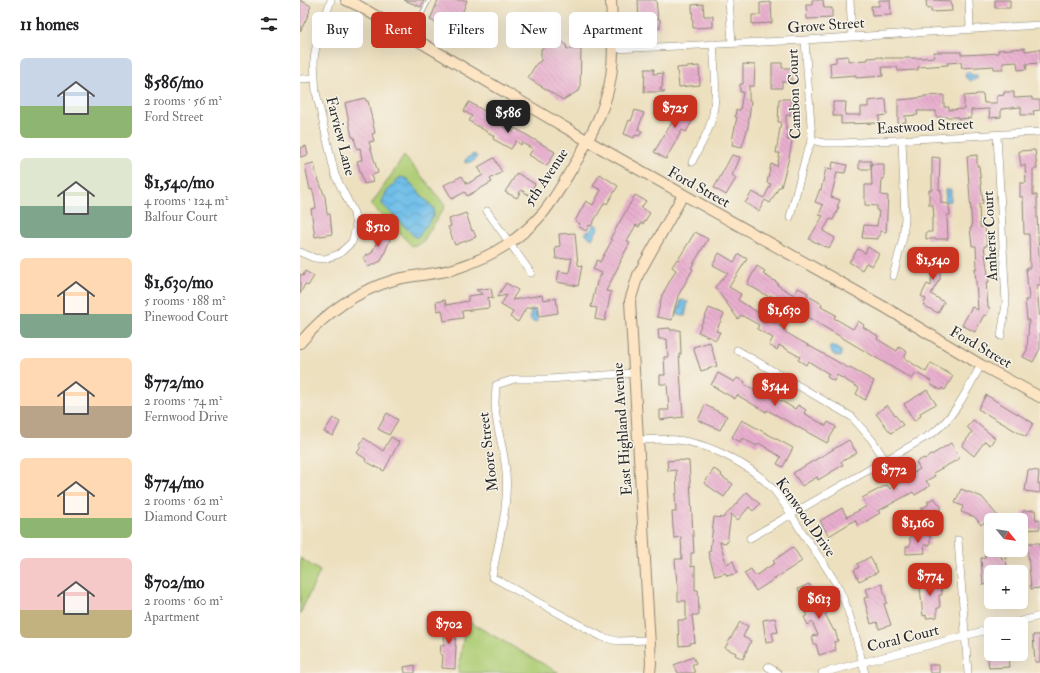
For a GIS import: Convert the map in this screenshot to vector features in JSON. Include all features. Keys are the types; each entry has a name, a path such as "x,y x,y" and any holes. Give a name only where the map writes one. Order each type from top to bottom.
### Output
{"main road":[{"name":"Ford Street","path":"346,0 371,13"},
{"path":"588,141 602,110 611,76 613,49 611,0"},
{"name":"Ford Street","path":"426,46 683,196 886,308 981,365 1040,397"},
{"name":"5th Avenue","path":"300,343 313,328 333,310 361,293 395,280 456,268 485,257 509,242 526,229 542,213 557,194 588,141"},
{"name":"East Highland Avenue","path":"650,673 650,640 630,301 633,287 638,275 683,196"}],"street":[{"name":"Farview Lane","path":"300,252 314,258 325,259 339,254 352,242 356,228 354,213 335,174 316,92 314,59 317,41 332,0"},
{"path":"729,0 732,43"},
{"path":"850,0 852,36"},
{"path":"969,0 970,29"},
{"name":"Grove Street","path":"613,49 805,40 1040,24"},
{"name":"Cambon Court","path":"790,217 806,155 812,140 805,40"},
{"path":"692,162 710,124 715,101 716,80 714,44"},
{"path":"300,79 315,78"},
{"name":"Eastwood Street","path":"812,140 824,143 842,144 1040,132"},
{"name":"Amherst Court","path":"997,135 1006,303 1001,336"},
{"path":"893,276 903,238 905,218 902,140"},
{"path":"487,211 531,273"},
{"path":"737,350 852,417 872,440 885,460"},
{"path":"750,538 932,433 945,422 957,407 981,365"},
{"name":"Moore Street","path":"634,373 549,379 515,379 496,384 495,403 497,421 505,460 506,505 492,577 602,637 617,641 650,640"},
{"name":"Kenwood Drive","path":"638,440 684,440 701,445 721,453 762,478 774,490 839,590 849,617 865,673"},
{"path":"958,540 968,673"},
{"path":"1028,619 1040,616"},
{"name":"Coral Court","path":"822,673 984,631"},
{"path":"768,667 778,673"}],"lane":[{"path":"423,12 429,0"}],"green space":[{"path":"404,156 432,188 445,206 422,243 412,246 371,205"},
{"path":"300,558 320,571 300,614"},
{"path":"466,620 559,673 458,673"}],"water":[{"path":"966,72 969,72 972,75 977,75 978,78 971,81 965,77"},
{"path":"473,154 477,156 474,161 465,163 465,160"},
{"path":"401,177 407,179 434,209 433,217 418,237 415,237 382,204 382,201 388,191"},
{"path":"951,189 951,201 946,202 945,190"},
{"path":"594,224 599,227 592,239 585,234 587,231 589,232"},
{"path":"681,300 688,302 685,316 677,315"},
{"path":"533,309 536,313 538,321 533,322 530,318 531,310"},
{"path":"832,346 841,351 841,357 834,355 829,348"}],"building":[{"path":"300,0 311,6 300,32"},
{"path":"404,0 424,0 421,7"},
{"path":"438,0 467,0 463,12 434,12 434,22 430,20"},
{"path":"638,0 656,0 658,19 660,19 660,28 657,28 657,12 638,12"},
{"path":"812,0 823,0 824,8 832,8 832,18 807,19 806,5 812,5"},
{"path":"879,0 890,0 891,15 872,16 871,6 879,6"},
{"path":"995,0 1010,0 1010,8 995,8"},
{"path":"926,1 951,1 952,11 931,12 931,8 927,9"},
{"path":"771,2 772,23 752,24 752,15 760,15 760,3"},
{"path":"703,4 704,16 713,16 713,27 693,28 692,5"},
{"path":"561,43 566,45 567,49 581,49 580,90 563,100 528,78 536,64 541,61 541,49 561,48"},
{"path":"1025,48 1025,51 1040,49 1040,63 1026,64 1027,69 1018,70 1017,62 1003,63 1003,69 994,69 994,66 962,68 961,62 947,63 948,65 918,67 918,70 898,71 897,67 882,67 883,76 856,78 856,75 831,77 830,63 836,62 836,57 848,56 848,61 868,60 868,58 882,57 923,58 935,57 934,52 961,52 961,55 984,54 998,53 998,50"},
{"path":"772,63 782,63 782,68 792,68 792,82 782,82 782,88 772,88"},
{"path":"743,64 755,65 754,86 749,86 749,101 751,101 748,127 742,147 732,145 732,141 737,117 735,117 736,110 740,110 743,92 740,92 740,84 743,84"},
{"path":"699,66 700,85 679,87 677,68"},
{"path":"645,69 654,69 653,74 663,73 662,88 659,89 665,92 644,92"},
{"path":"1004,92 1014,92 1014,98 1032,97 1032,100 1040,100 1040,110 1033,111 1034,115 1021,115 1021,107 1001,109 1001,117 990,118 989,109 971,110 971,118 958,119 958,117 936,117 936,111 917,111 918,115 905,116 906,122 898,123 898,100 944,95 944,107 949,107 949,110 964,109 964,96 983,94 984,103 997,103 997,96 1004,95"},
{"path":"365,98 366,101 368,101 375,133 372,134 374,141 369,142 378,173 371,175 373,182 364,184 357,161 362,160 360,148 357,149 354,137 352,137 345,103"},
{"path":"779,99 791,99 790,116 786,115 786,130 789,130 787,140 792,141 789,158 781,187 779,187 770,203 765,200 759,211 745,203 752,192 764,198 771,184 767,183 771,164 777,166 780,153 776,153 781,122 778,122"},
{"path":"886,99 887,115 879,116 879,123 841,124 841,116 833,116 833,102 846,102 845,115 861,115 861,107 868,107 868,101"},
{"path":"679,100 691,107 687,115 694,118 686,132 682,130 666,159 654,152 674,119 670,117"},
{"path":"469,102 495,117 493,121 513,132 515,128 555,152 547,166 529,155 533,149 522,143 521,145 516,141 511,149 493,139 494,136 469,121 472,116 464,111"},
{"path":"635,110 644,113 638,129 642,131 639,136 635,135 634,138 624,134 629,120 631,121"},
{"path":"306,146 308,155 300,157 300,148"},
{"path":"1035,150 1037,169 1033,169 1033,195 1037,195 1040,285 1037,285 1040,322 1040,349 1033,362 1023,357 1027,350 1029,320 1027,320 1025,300 1029,300 1026,268 1030,268 1029,234 1024,234 1023,197 1020,197 1020,183 1026,183 1025,165 1021,166 1019,151"},
{"path":"732,155 740,157 732,175 736,178 726,195 714,188"},
{"path":"977,155 977,166 979,166 983,203 979,204 980,227 985,227 987,246 984,246 989,282 986,282 988,307 990,308 986,316 984,315 975,332 962,325 972,307 978,310 975,268 977,268 976,246 972,246 970,228 972,228 967,156"},
{"path":"932,157 940,158 939,190 941,189 941,203 949,204 950,215 947,215 948,239 926,239 926,232 932,232 932,218 934,218 933,205 929,205 929,190 932,190"},
{"path":"494,158 502,172 490,179 492,182 467,196 465,192 452,199 444,185 462,176 467,184 483,175 478,167"},
{"path":"859,161 871,161 871,169 859,169"},
{"path":"833,162 847,165 845,173 837,172 831,197 840,200 837,207 839,207 833,220 830,219 823,231 835,238 829,248 809,239 823,216 819,215 823,205 815,202 820,189 821,190 826,168 832,169"},
{"path":"314,163 325,197 327,214 330,214 332,234 315,237 311,209 316,208 312,189 310,190 305,165"},
{"path":"871,164 884,164 884,179 882,179 881,195 888,196 886,232 880,231 880,236 878,236 878,239 862,238 864,225 877,226 879,211 877,211 877,206 865,205 865,185 872,185"},
{"path":"517,173 535,184 529,195 521,190 517,198 505,192"},
{"path":"600,174 618,186 607,204 605,202 591,226 589,225 586,231 578,226 580,224 575,221 586,201 593,205 601,190 593,186"},
{"path":"635,195 646,201 641,208 650,213 643,224 641,223 639,227 636,225 627,241 630,243 606,291 611,292 605,321 595,319 597,308 591,307 597,282 602,273 593,269 597,260 600,262 612,240 610,239"},
{"path":"466,213 472,231 473,230 476,237 455,245 448,227 451,226 449,219"},
{"path":"384,227 390,240 381,261 368,267 363,257 372,253 377,241 373,232"},
{"path":"695,232 708,239 691,268 693,269 678,296 672,320 657,317 662,295 676,270 672,267"},
{"path":"575,233 578,265 582,266 578,286 557,282 559,271 569,273 572,258 556,259 555,247 560,246 559,234"},
{"path":"868,247 879,254 872,266 866,263 862,270 849,262 858,249 865,253"},
{"path":"927,250 941,250 940,280 931,294 944,302 938,313 923,305 926,299 921,296 927,284 931,286 932,269 926,268"},
{"path":"719,253 734,262 739,254 747,259 729,287 741,294 738,300 786,330 785,332 874,381 865,400 856,394 859,388 837,375 834,381 827,377 829,374 808,361 806,365 798,360 800,357 779,345 777,350 769,345 773,338 757,329 759,325 741,315 738,319 715,287 728,273 713,265"},
{"path":"757,266 765,271 763,274 778,283 777,285 794,295 798,288 808,293 807,295 822,304 821,307 836,315 834,318 853,329 858,321 864,325 863,327 878,336 877,339 897,351 899,347 907,352 904,358 926,372 931,363 953,376 945,390 942,388 941,390 930,384 931,381 916,373 912,379 770,295 769,297 747,284"},
{"path":"305,271 314,276 308,286 305,284 300,294 300,274 303,276"},
{"path":"506,283 518,290 512,300 542,295 543,300 556,298 558,313 539,316 538,306 526,308 518,322 510,317 513,312 501,305 507,295 497,297"},
{"path":"491,288 493,299 488,297 489,308 462,311 463,318 444,321 442,310 437,311 436,302 445,300 446,305 468,301 468,296 483,294 476,290"},
{"path":"709,308 724,314 716,331 720,332 716,340 698,332"},
{"path":"670,328 670,330 680,330 681,354 679,354 683,417 660,420 660,410 669,410 667,384 660,384 660,375 665,375 664,357 668,357 667,339 659,339 658,329"},
{"path":"710,342 717,366 701,371 693,347"},
{"path":"718,373 734,382 737,378 745,382 744,384 766,397 771,389 778,393 776,398 795,409 798,405 806,410 804,413 826,426 828,422 836,427 827,443 767,410 766,412 737,395 735,399 711,385"},
{"path":"927,390 936,404 920,413 921,416 914,421 904,404"},
{"path":"986,395 1033,423 1026,437 978,409"},
{"path":"705,405 727,416 720,430 698,420"},
{"path":"887,405 903,425 891,433 876,414"},
{"path":"387,413 398,420 389,435 378,429"},
{"path":"333,418 340,422 333,436 324,432"},
{"path":"742,420 793,448 783,467 777,464 781,457 759,443 757,446 742,438 740,442 732,437"},
{"path":"973,420 995,438 990,445 985,441 974,456 962,446 972,432 967,427"},
{"path":"391,437 399,442 384,471 365,461 366,459 357,453 364,438 383,451"},
{"path":"849,440 857,453 841,462 843,465 818,480 817,477 802,486 793,473"},
{"path":"951,443 959,456 959,459 933,473 935,476 926,481 930,486 915,495 913,492 878,511 880,513 858,526 855,520 829,536 820,521 842,508 847,517 867,506 862,498 887,485 890,489 905,480 905,478 920,469 916,462 924,458 925,459"},
{"path":"667,461 689,461 694,553 691,553 691,567 695,566 695,590 698,590 699,615 692,615 695,642 690,643 690,645 679,646 678,620 686,620 686,601 678,601 678,584 675,559 682,559 681,537 674,538 672,512 676,512 676,470 668,471"},
{"path":"714,469 733,484 724,497 704,483"},
{"path":"1028,470 1039,471 1038,484 1040,484 1040,493 1025,491"},
{"path":"961,489 982,497 995,513 984,513 984,523 981,525 975,517 961,512 963,506 955,503"},
{"path":"747,492 760,504 753,511 749,507 738,520 731,514 727,543 720,542 726,564 733,561 737,573 727,576 726,573 715,576 708,552 710,551 714,517 723,518"},
{"path":"934,498 941,507 941,509 936,513 941,518 930,526 921,513 923,511 921,509 929,504 927,502"},
{"path":"1035,510 1036,520 1040,519 1040,529 1028,530 1028,513 1023,513 1023,511"},
{"path":"920,534 930,534 930,545 924,545 925,553 906,554 906,547 910,546 910,536 920,536"},
{"path":"1028,543 1040,543 1040,588 1031,589"},
{"path":"793,547 802,561 756,591 744,573 751,569 755,576 775,563 773,561"},
{"path":"870,557 878,572 859,581 854,570 859,567 857,564"},
{"path":"981,558 1006,558 1007,565 984,565 983,585"},
{"path":"934,577 935,585 941,585 942,595 939,595 940,608 937,608 937,617 926,618 926,615 923,616 919,578"},
{"path":"809,584 813,592 819,589 829,612 825,614 834,631 835,630 838,641 834,642 836,650 819,655 812,636 818,635 812,622 808,625 804,617 808,615 806,613 810,611 798,589"},
{"path":"882,584 887,603 884,604 891,625 879,629 877,622 871,624 864,598 869,597 866,589"},
{"path":"445,617 453,617 452,622 455,622 455,669 442,668 443,655 440,654 441,645 444,646"},
{"path":"775,618 778,632 772,633 774,641 766,642 763,620"},
{"path":"740,622 748,626 743,637 751,641 743,659 735,655 736,653 725,648"},
{"path":"1033,635 1040,635 1040,662 1035,662"},
{"path":"693,657 696,663 692,665 695,673 678,673 674,665"},
{"path":"988,661 1009,661 1009,667 989,668"},
{"path":"415,665 415,673 405,673 404,667"},
{"path":"929,665 939,665 939,673 930,673"}]}
